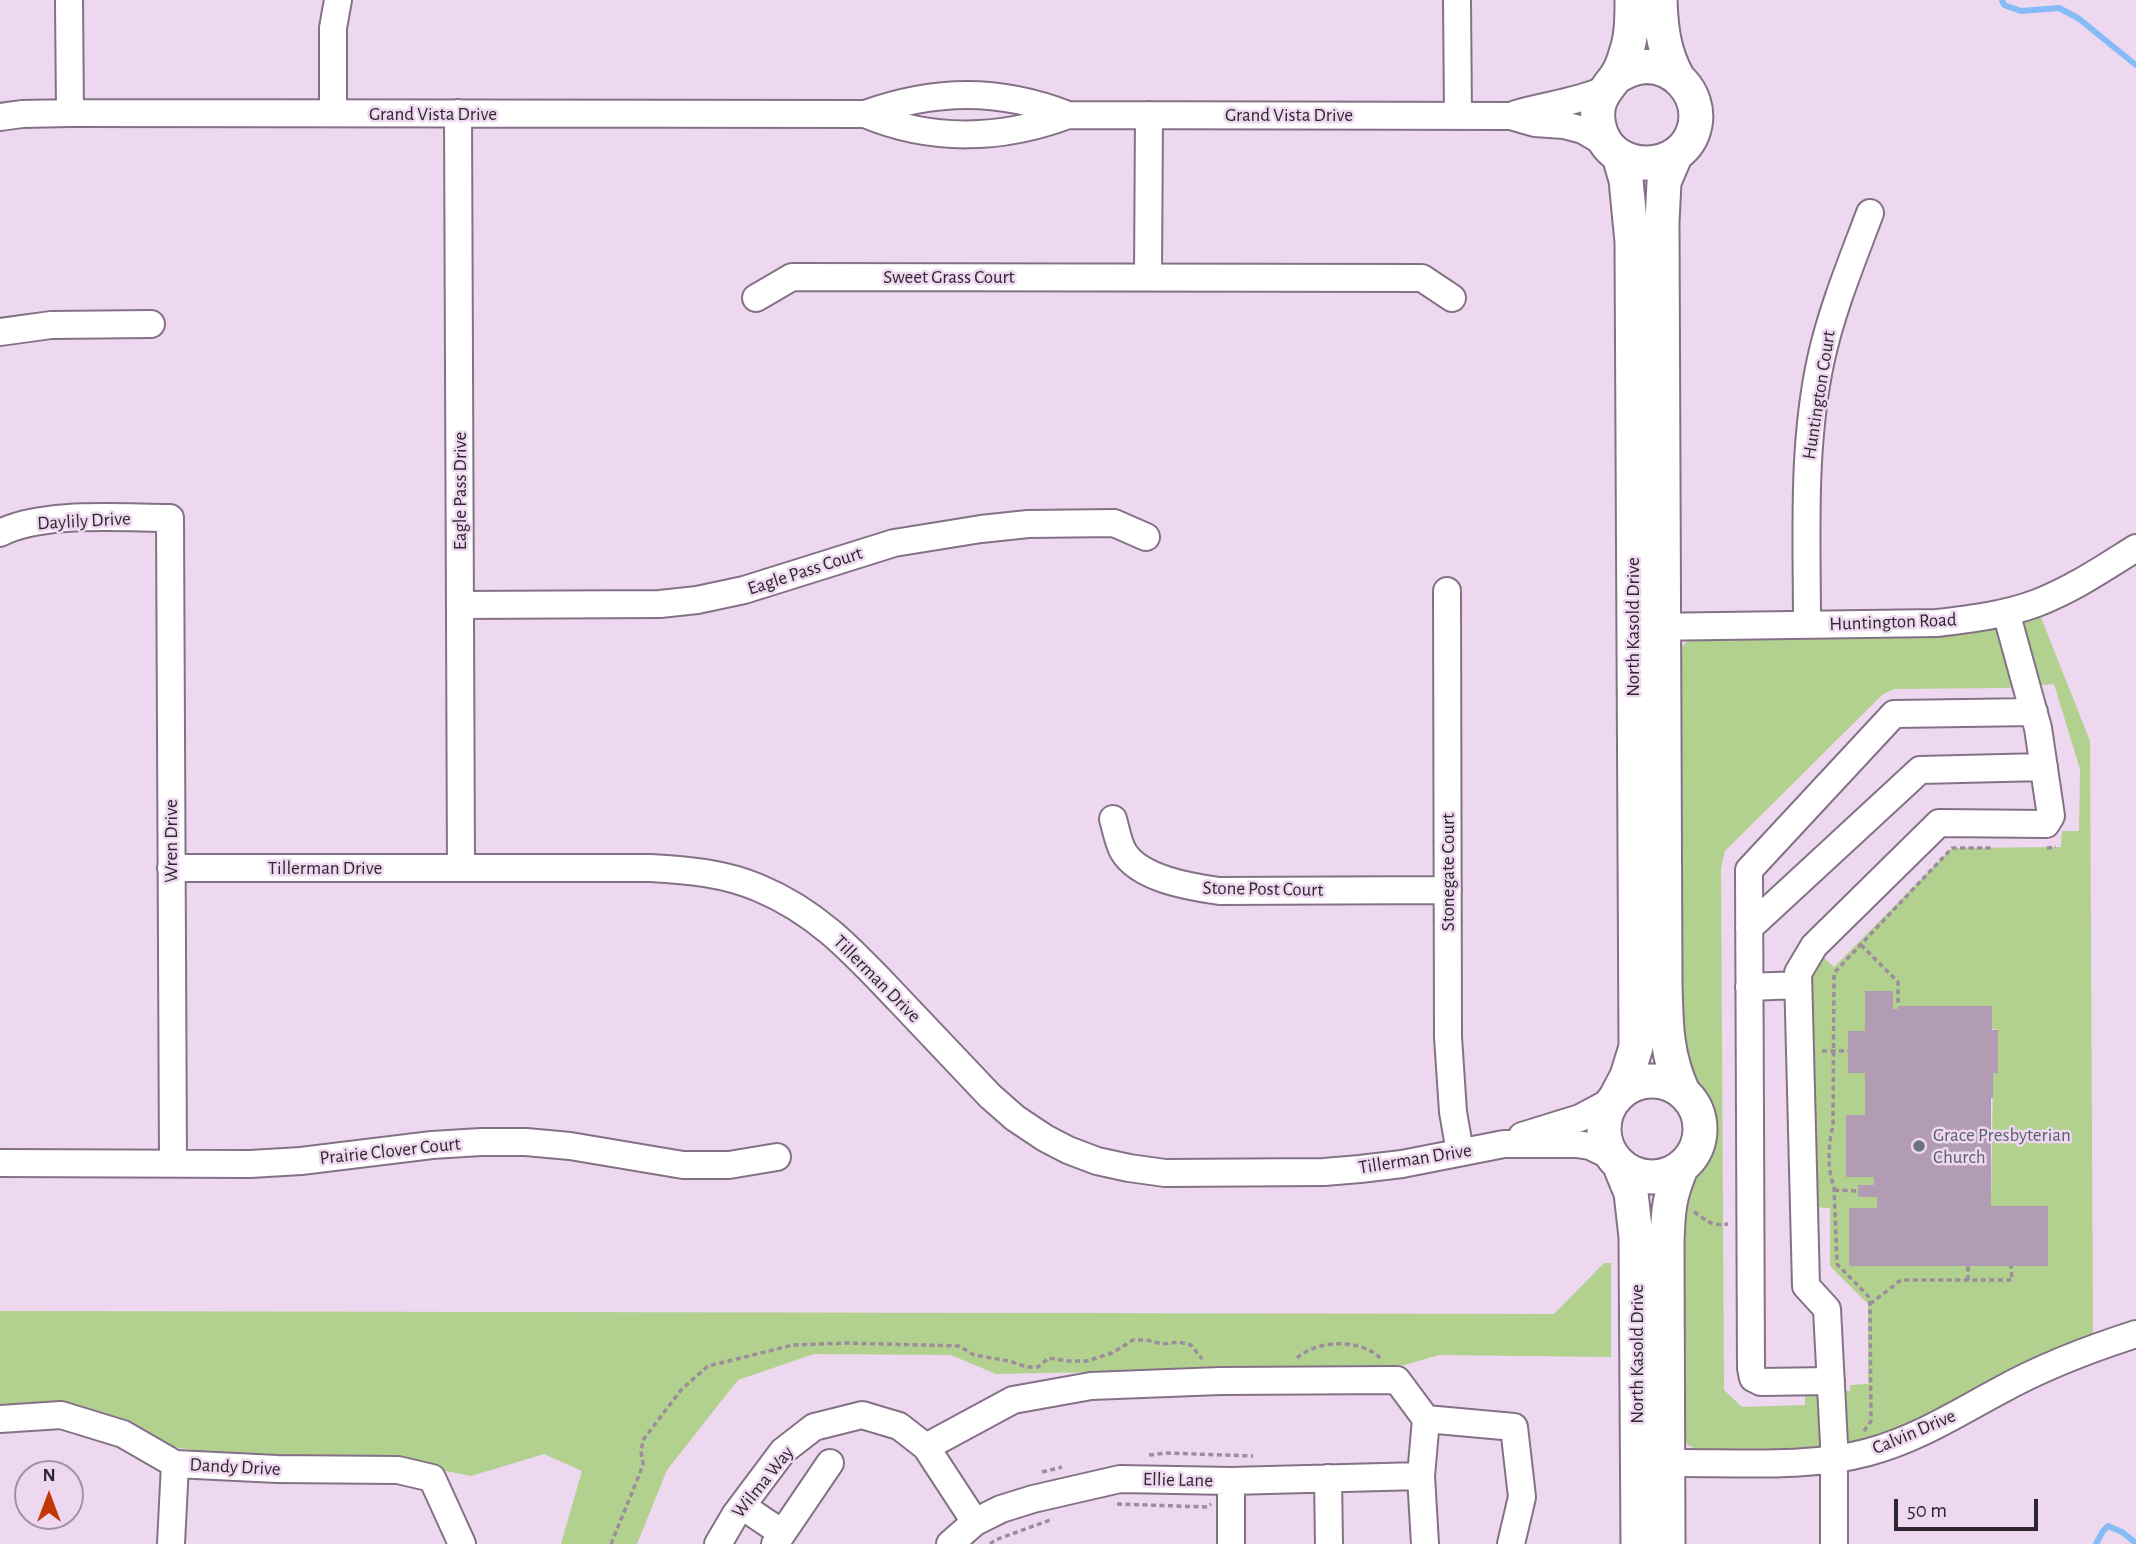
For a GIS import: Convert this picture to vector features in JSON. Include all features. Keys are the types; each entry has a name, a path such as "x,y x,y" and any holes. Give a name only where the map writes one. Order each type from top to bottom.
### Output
{"main road":[{"path":"1632,0 1629,46 1598,108 1598,118 1602,136 1613,150 1637,163 1648,164 1658,163 1676,154 1688,141 1695,125 1693,99 1678,78 1665,50 1660,0"},
{"path":"1610,83 1628,70 1641,67 1654,67 1678,78"},
{"name":"North Kasold Drive","path":"1613,150 1626,180 1632,242 1666,1012 1671,1064 1683,1092"},
{"name":"North Kasold Drive","path":"1614,1098 1628,1076 1636,1047 1662,197 1667,174 1676,154"},
{"path":"1649,1081 1671,1084 1683,1092 1695,1107 1700,1126 1695,1151 1682,1166 1672,1172 1651,1177 1629,1172 1617,1161 1606,1144 1603,1130 1605,1115 1614,1098 1629,1086 1649,1081"},
{"name":"North Kasold Drive","path":"1617,1161 1631,1193 1636,1237 1638,1544"},
{"name":"North Kasold Drive","path":"1668,1544 1668,1210 1671,1191 1682,1166"}],"street":[{"path":"69,0 70,113"},
{"path":"333,113 333,28 338,0"},
{"path":"1457,0 1458,116"},
{"name":"Grand Vista Drive","path":"1511,116 1535,108 1583,99 1610,83"},
{"name":"Grand Vista Drive","path":"0,117 70,113 866,114 939,96 966,94 1044,106 1068,115"},
{"name":"Eagle Pass Drive","path":"458,113 461,868"},
{"name":"Grand Vista Drive","path":"866,114 888,124 965,136 1046,123 1068,115 1511,116 1535,123 1583,130 1613,150"},
{"path":"1148,277 1149,115"},
{"name":"Huntington Court","path":"1807,625 1807,476 1811,418 1821,360 1839,293 1870,213"},
{"name":"Sweet Grass Court","path":"755,298 792,277 1148,277 1422,278 1452,298"},
{"path":"0,332 51,325 151,324"},
{"name":"Daylily Drive","path":"0,533 35,521 66,518 170,518"},
{"name":"Wren Drive","path":"170,518 173,1163"},
{"name":"Eagle Pass Court","path":"460,605 660,604 696,600 754,587 894,543 1017,525 1114,523 1146,537"},
{"name":"Huntington Road","path":"1648,627 1937,623 2006,612 2066,590 2136,548"},
{"name":"Stonegate Court","path":"1447,591 1449,1063 1460,1152"},
{"path":"1834,1544 1827,1309 1806,1286 1798,973 1814,946 1939,824 2046,824 2051,816 2034,712 2006,612"},
{"path":"1831,1381 1761,1382 1753,1378 1751,1368 1749,870 1894,714 2034,712"},
{"path":"1749,928 1920,770 2044,767"},
{"name":"Stone Post Court","path":"1113,819 1124,852 1138,865 1189,887 1219,891 1448,890"},
{"name":"Tillerman Drive","path":"172,868 688,870 720,875 758,887 790,903 845,943 974,1079 1015,1118 1056,1144 1097,1161 1129,1168 1165,1172 1324,1172 1402,1164 1504,1144 1590,1146 1617,1161"},
{"path":"1749,988 1798,985"},
{"name":"Tillerman Drive","path":"1504,1144 1536,1130 1580,1118 1614,1098"},
{"name":"Prairie Clover Court","path":"0,1163 250,1164 481,1142 570,1146 683,1165 729,1165 778,1157"},
{"name":"Calvin Drive","path":"1638,1480 1668,1463 1870,1452 1936,1427 2041,1369 2136,1334"},
{"path":"926,1447 1013,1400 1091,1385 1397,1380 1426,1419 1420,1476 1425,1544"},
{"name":"Dandy Drive","path":"0,1419 61,1415 123,1434 175,1464 277,1469 398,1470 432,1478 463,1544"},
{"name":"Wilma Way","path":"718,1544 783,1451 814,1427 862,1415 899,1426 926,1447 975,1522"},
{"path":"1426,1419 1514,1427 1521,1497 1511,1544"},
{"path":"742,1506 779,1539 830,1463"},
{"path":"171,1544 175,1464"},
{"name":"Ellie Lane","path":"950,1544 975,1522 1001,1509 1120,1479 1231,1487 1328,1478 1420,1476"},
{"path":"1328,1478 1329,1544"},
{"path":"1231,1487 1231,1544"}],"path":[{"path":"1833,1452 1862,1433 1871,1421 1870,1298 1837,1264 1829,1141 1833,1126 1834,973 1952,848 1991,848"},
{"path":"2043,848 2056,848"},
{"path":"1861,944 1898,982 1898,1006"},
{"path":"1834,1190 1858,1191"},
{"path":"1968,1266 1968,1280"},
{"path":"1870,1304 1901,1280 2012,1280 2011,1266"},
{"path":"611,1544 640,1473 643,1440 681,1390 708,1366 793,1345 846,1343 959,1346 974,1355 1038,1367 1049,1358 1087,1361 1112,1353 1133,1340 1191,1345 1208,1364"},
{"path":"1292,1363 1315,1347 1346,1344 1373,1351 1389,1366 1390,1380"},
{"path":"1110,1504 1207,1507 1231,1487"},
{"path":"990,1544 1058,1517"}],"green space":[{"path":"2040,615 2090,741 2093,1339 1901,1430 1862,1442 1806,1450 1702,1452 1688,1445 1682,1433 1683,1183 1706,1151 1710,1128 1704,1106 1680,1068 1680,649 1688,640 1701,636","holes":["2054,684 2080,769 2079,831 2062,831 2061,847 1952,848 1834,967 1822,956 1813,966 1813,1207 1830,1208 1830,1266 1868,1304 1868,1384 1850,1385 1850,1391 1805,1391 1805,1405 1742,1407 1724,1390 1721,868 1725,851 1882,695 1894,689 2006,688","1865,991 1892,991 1893,1009 1998,1030 1998,1072 1993,1073 1991,1206 2048,1206 2048,1266 1849,1266 1849,1209 1877,1208 1877,1197 1858,1196 1858,1186 1874,1185 1874,1177 1846,1177 1846,1115 1865,1115 1865,1073 1848,1073 1848,1031 1865,1031"]},
{"path":"1604,1263 1611,1263 1611,1357 1439,1355 1401,1366 996,1374 951,1355 814,1354 738,1380 667,1470 637,1544 561,1544 582,1471 544,1454 471,1476 421,1466 225,1455 173,1447 115,1418 67,1402 37,1402 0,1409 0,1311 1554,1314"}],"building":[{"name":"Grace Presbyterian Church","path":"1865,991 1893,991 1893,1009 1898,1009 1898,1006 1992,1006 1992,1030 1998,1030 1998,1073 1993,1073 1991,1098 1991,1206 2048,1206 2048,1266 1849,1266 1849,1208 1877,1208 1877,1197 1858,1197 1858,1185 1874,1185 1874,1177 1846,1177 1846,1115 1865,1115 1865,1073 1848,1073 1848,1031 1865,1031"}],"waterway":[{"path":"2002,0 2004,5 2021,11 2059,8 2078,18 2136,65"},
{"path":"2096,1544 2108,1526 2122,1532 2136,1543"}],"place":[{"name":"Grace Presbyterian Church","path":"1919,1146"}]}
